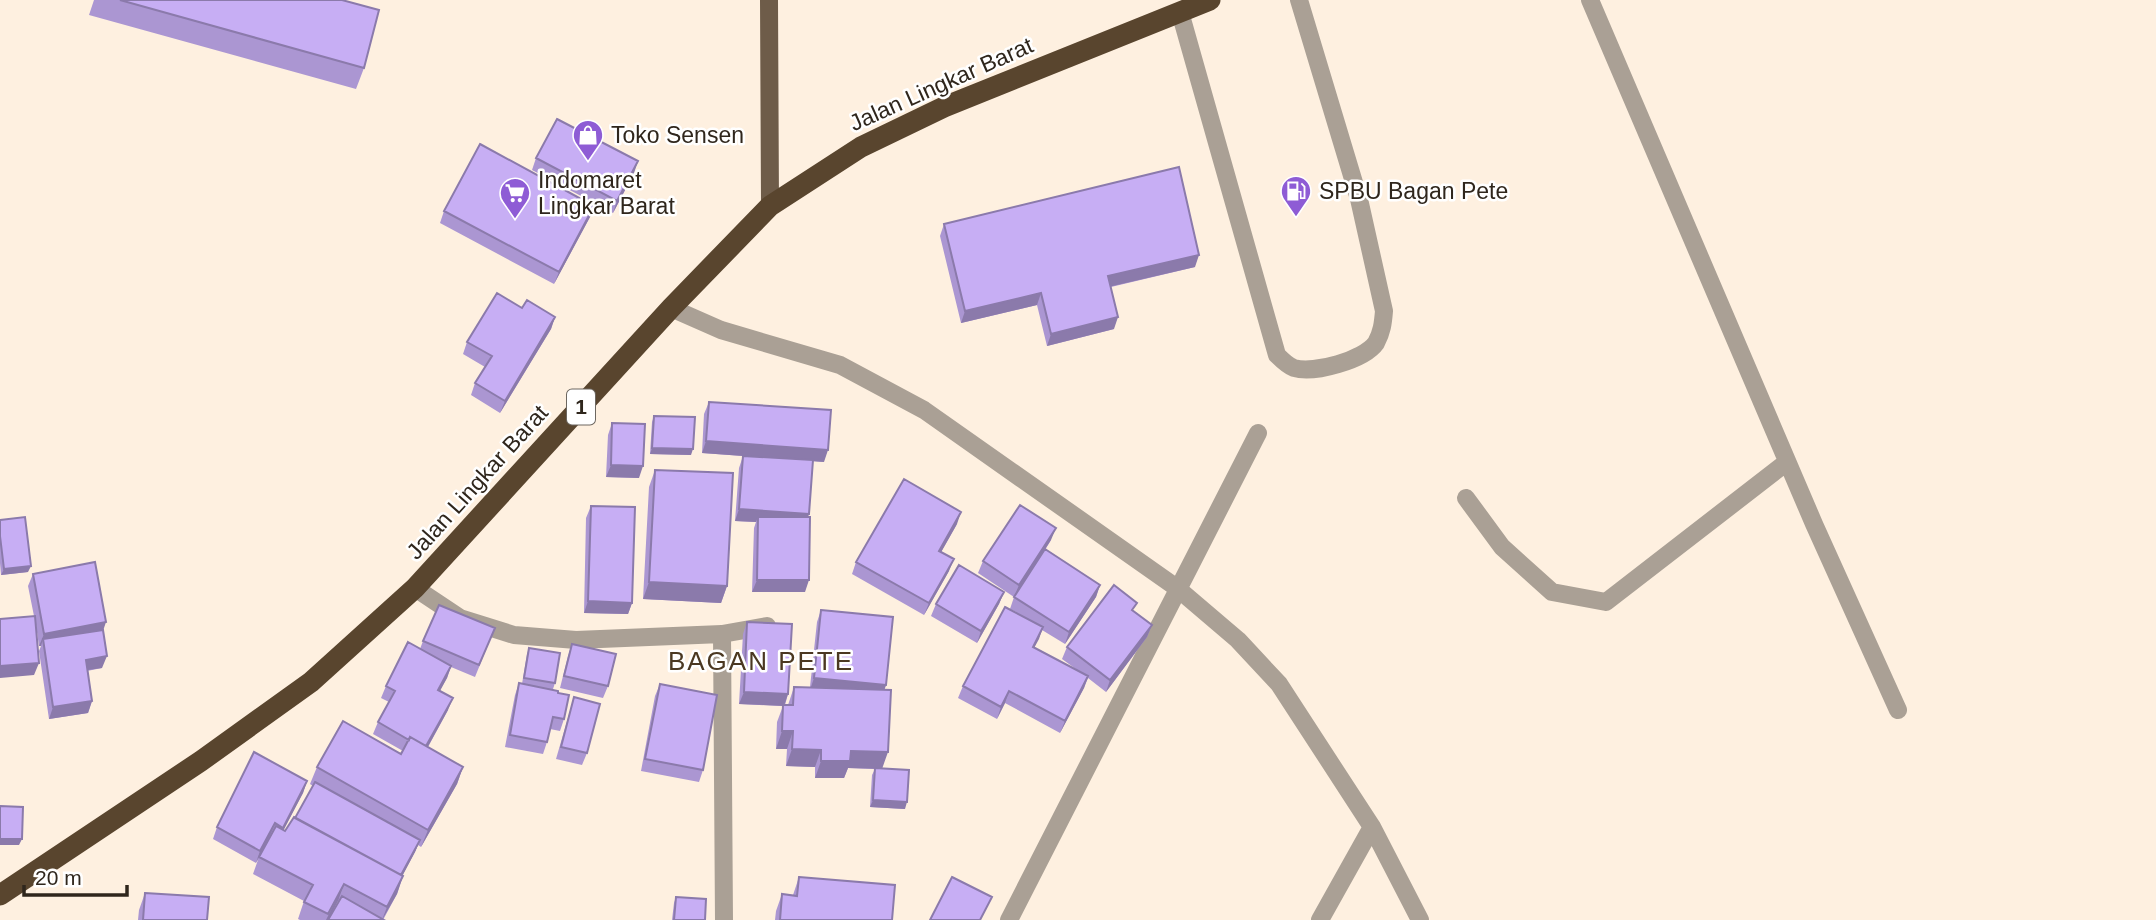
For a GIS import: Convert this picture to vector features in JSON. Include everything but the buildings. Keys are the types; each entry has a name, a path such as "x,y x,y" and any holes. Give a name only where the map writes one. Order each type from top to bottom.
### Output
{"highway":[{"name":"Jalan Lingkar Barat","path":"0,895 201,761 311,682 415,588 671,308 771,206 861,147 944,107 1210,0"}],"main road":[{"path":"769,0 771,206"}],"street":[{"path":"1180,12 1277,355 1291,367 1305,370 1330,366 1368,352 1383,328 1384,311 1359,199 1299,0"},
{"path":"1590,0 1787,462 1898,710"},
{"path":"671,308 721,330 840,365 924,410 1177,588 1238,640 1279,684 1372,827 1420,920"},
{"path":"1009,920 1258,433"},
{"path":"1466,498 1502,547 1552,592 1606,602 1787,462"},
{"path":"415,588 460,618 514,635 576,639 722,634 779,624"},
{"path":"722,634 724,920"},
{"path":"1320,920 1372,827"}],"place":[{"name":"Toko Sensen","path":"588,162"},
{"name":"SPBU Bagan Pete","path":"1296,218"},
{"name":"Indomaret Lingkar Barat","path":"515,220"}],"district":[{"name":"BAGAN PETE","path":"761,661"}]}
